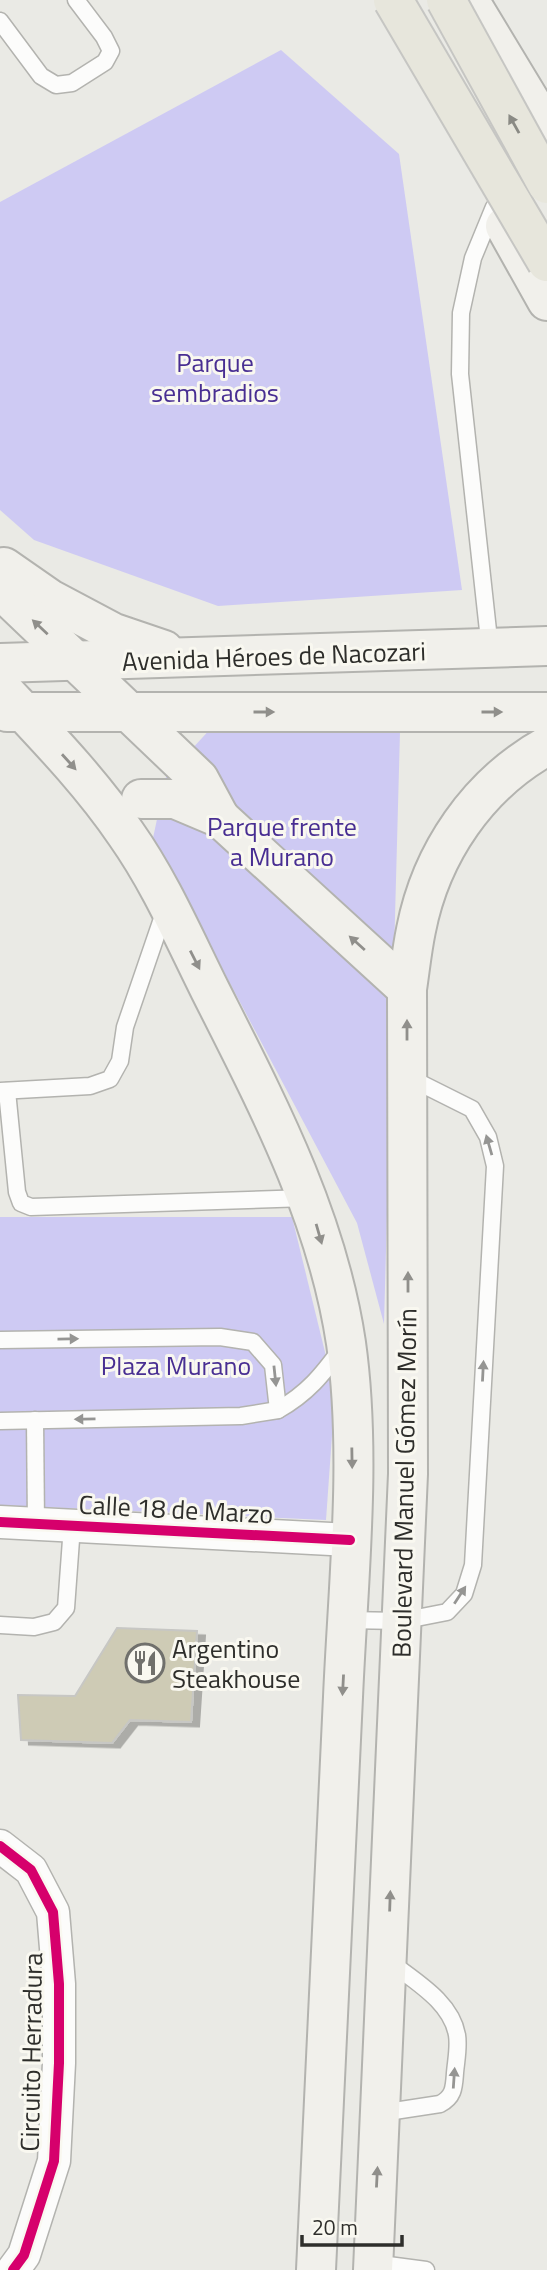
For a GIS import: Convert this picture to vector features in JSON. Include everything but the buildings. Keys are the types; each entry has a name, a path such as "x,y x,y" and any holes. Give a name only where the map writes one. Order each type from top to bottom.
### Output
{"main road":[{"path":"373,0 428,29 547,184"},
{"path":"393,0 547,262"},
{"path":"468,0 547,129"},
{"path":"428,29 494,207 547,301"},
{"path":"0,564 50,599 114,632 186,658"},
{"path":"0,589 200,779 220,818"},
{"name":"Avenida Héroes de Nacozari","path":"0,663 547,646"},
{"path":"128,836 141,799 168,749 243,657"},
{"name":"Avenida Héroes de Nacozari","path":"8,704 131,713 547,712"},
{"name":"Boulevard Manuel Gómez Morín","path":"8,704 77,771 128,836 167,905 276,1121 308,1198 334,1285 346,1343 351,1404 350,1540 316,2270"},
{"name":"Boulevard Manuel Gómez Morín","path":"373,2266 408,1474 407,989 416,927 436,866 459,824 491,786 547,746"},
{"path":"141,799 176,799 220,818 407,989"}],"street":[{"name":"Calle 18 de Marzo","path":"0,1522 350,1540"},
{"name":"Circuito Herradura","path":"0,1846 30,1870 53,1912 59,1984 59,2063 54,2161 24,2255 13,2270"}],"lane":[{"path":"0,21 41,76 56,85 72,83 105,62 111,51 104,37 76,0"},
{"path":"428,29 468,0"},
{"path":"490,649 460,374 461,313 473,258 494,207"},
{"path":"167,905 125,1027 120,1061 110,1079 89,1086 4,1091 17,1192 21,1203 31,1207 308,1198"},
{"path":"346,1620 401,1621 447,1612 464,1594 473,1566 495,1166 488,1137 472,1109 407,1077"},
{"path":"0,1340 220,1337 253,1342 274,1365 278,1410"},
{"path":"0,1421 242,1416 278,1410 299,1398 316,1383 346,1343"},
{"path":"36,1420 36,1524"},
{"path":"0,1625 34,1627 54,1622 66,1608 72,1526"},
{"path":"380,2113 440,2104 449,2100 453,2091 457,2038 453,2021 443,2005 388,1960"},
{"path":"373,2266 426,2270"}],"green space":[{"name":"Parque sembradios","path":"281,50 399,154 462,590 218,606 34,540 0,510 0,202"},
{"name":"Parque frente a Murano","path":"214,725 400,732 384,1324 357,1223 153,838 166,777"},
{"name":"Plaza Murano","path":"0,1217 292,1217 335,1393 326,1520 0,1505"}],"cycle path":[{"path":"0,1522 350,1540"},
{"path":"0,1846 31,1870 53,1912 59,1984 59,2063 54,2161 24,2255 13,2270"}],"place":[{"name":"Argentino Steakhouse","path":"145,1663"}]}
